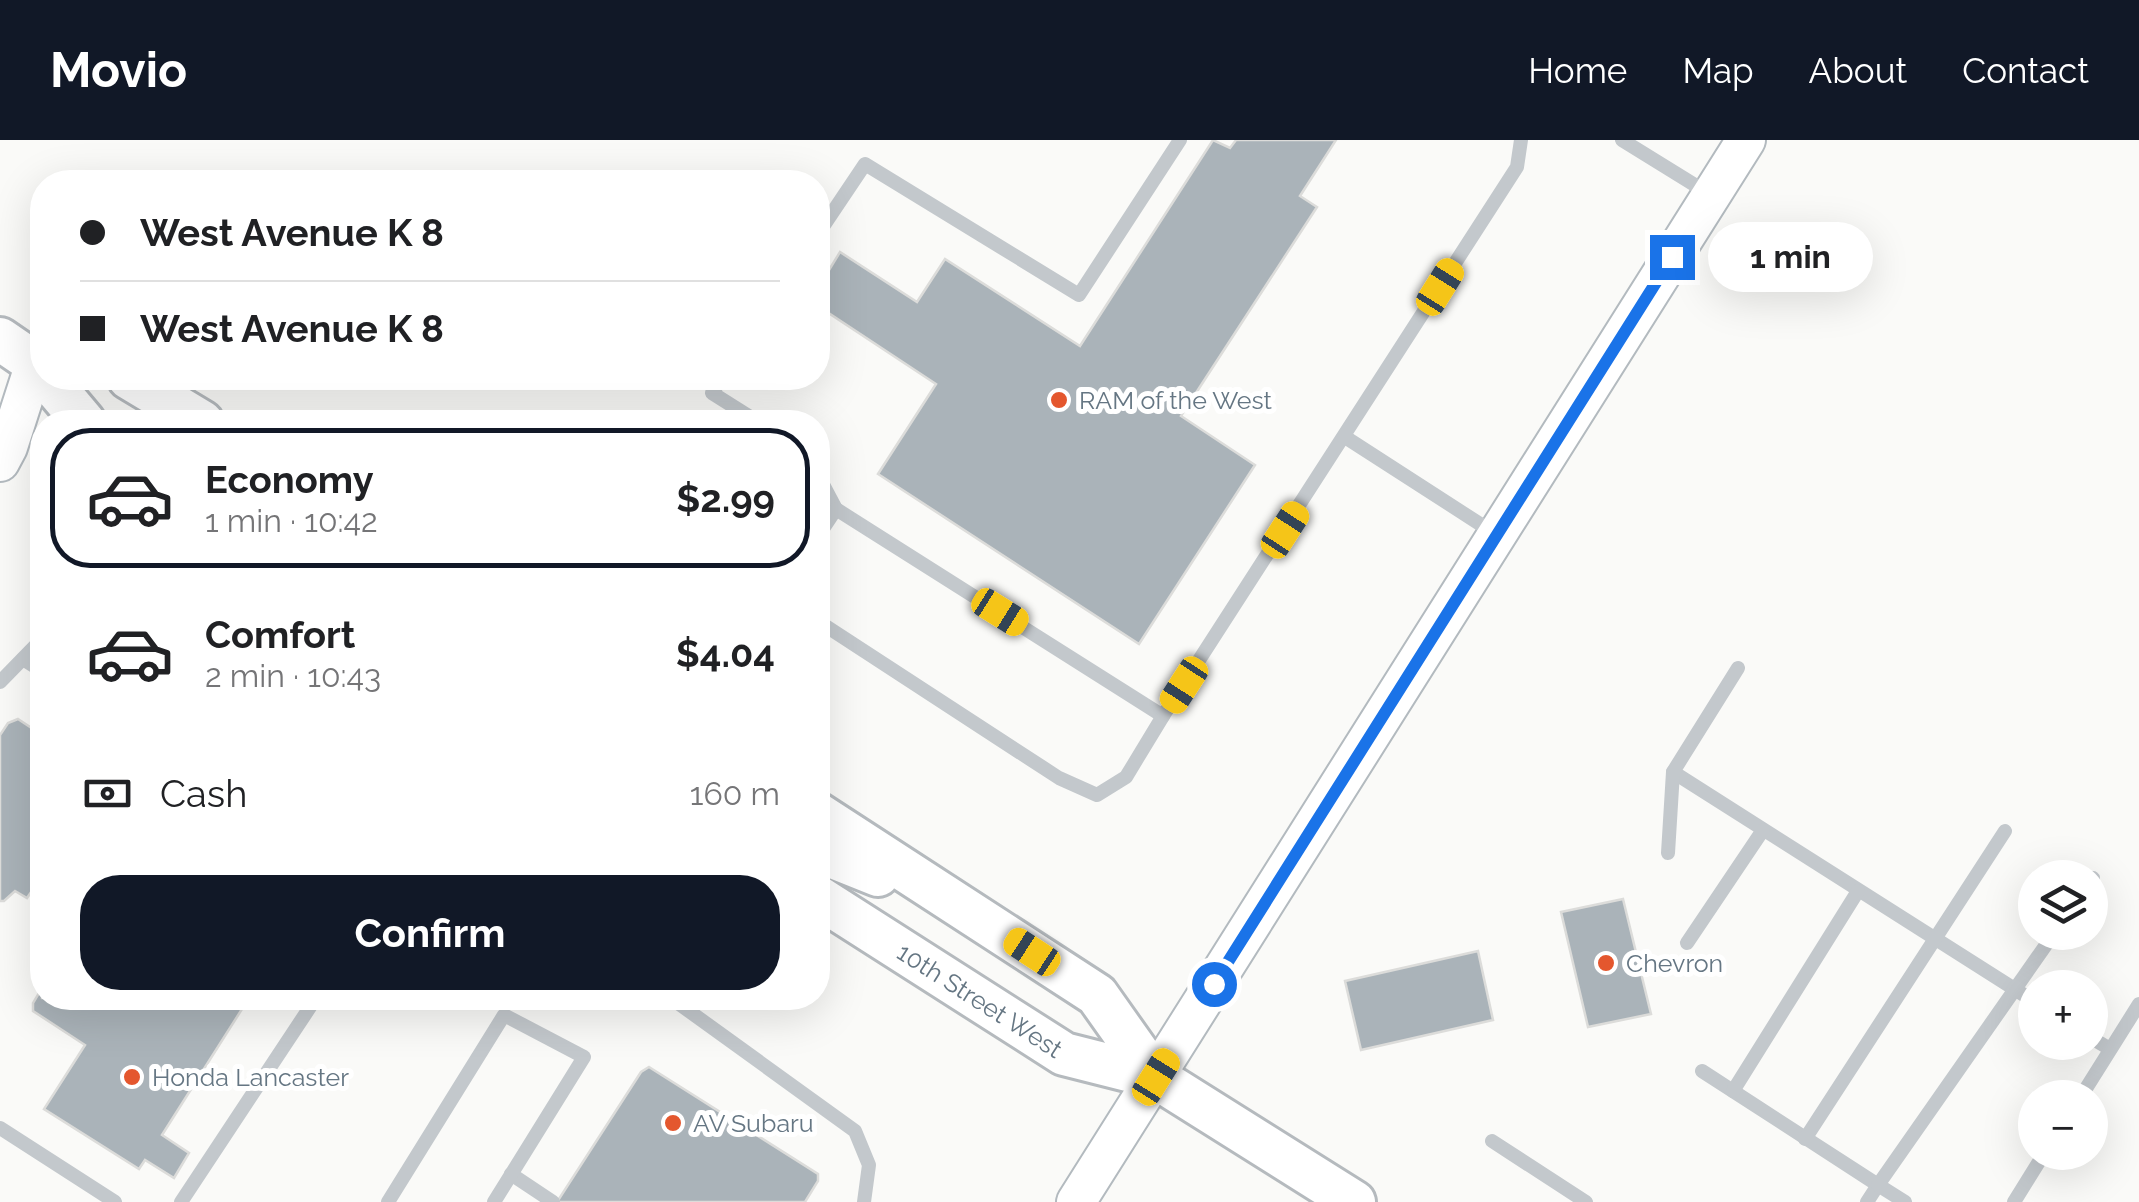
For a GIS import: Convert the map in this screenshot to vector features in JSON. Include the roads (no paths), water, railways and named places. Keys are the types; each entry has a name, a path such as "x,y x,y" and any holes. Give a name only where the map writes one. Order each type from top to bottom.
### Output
{"main road":[{"path":"0,340 30,361"},
{"path":"59,390 74,410"},
{"path":"150,390 182,410"},
{"name":"10th Street West","path":"830,822 1096,995 1156,1077"},
{"path":"830,856 967,909"},
{"name":"10th Street West","path":"830,906 1064,1054 1156,1077 1354,1202"}],"street":[{"path":"1076,1202 1746,140"},
{"path":"0,395 30,376"},
{"path":"0,462 33,390"}],"lane":[{"path":"830,216 865,164 1079,295 1180,140"},
{"path":"830,630 1059,778 1097,795 1126,778 1517,167 1520,140"},
{"path":"1622,140 1711,196"},
{"path":"714,390 712,393 739,410"},
{"path":"1345,438 1497,535"},
{"path":"830,498 836,509 1163,716"},
{"path":"830,518 836,509"},
{"path":"0,682 30,652"},
{"path":"23,659 30,663"},
{"path":"1668,853 1673,772 1738,668"},
{"path":"1673,772 2018,992"},
{"path":"1687,943 1763,830"},
{"path":"1805,1139 2005,831"},
{"path":"1733,1091 1858,891"},
{"path":"1867,1202 2043,950"},
{"path":"2091,1080 2139,1004"},
{"path":"181,1202 308,1010"},
{"path":"688,1010 854,1131 869,1165 864,1202"},
{"path":"388,1202 504,1015 584,1057 494,1202"},
{"path":"1702,1071 1905,1202"},
{"path":"0,1128 115,1202"},
{"path":"1492,1140 1586,1202"},
{"path":"2014,1202 2034,1170"},
{"path":"512,1174 553,1202"}],"place":[{"name":"RAM of the West","path":"1059,400"},
{"name":"Chevron","path":"1606,963"},
{"name":"Honda Lancaster","path":"132,1077"},
{"name":"AV Subaru","path":"673,1123"}]}
